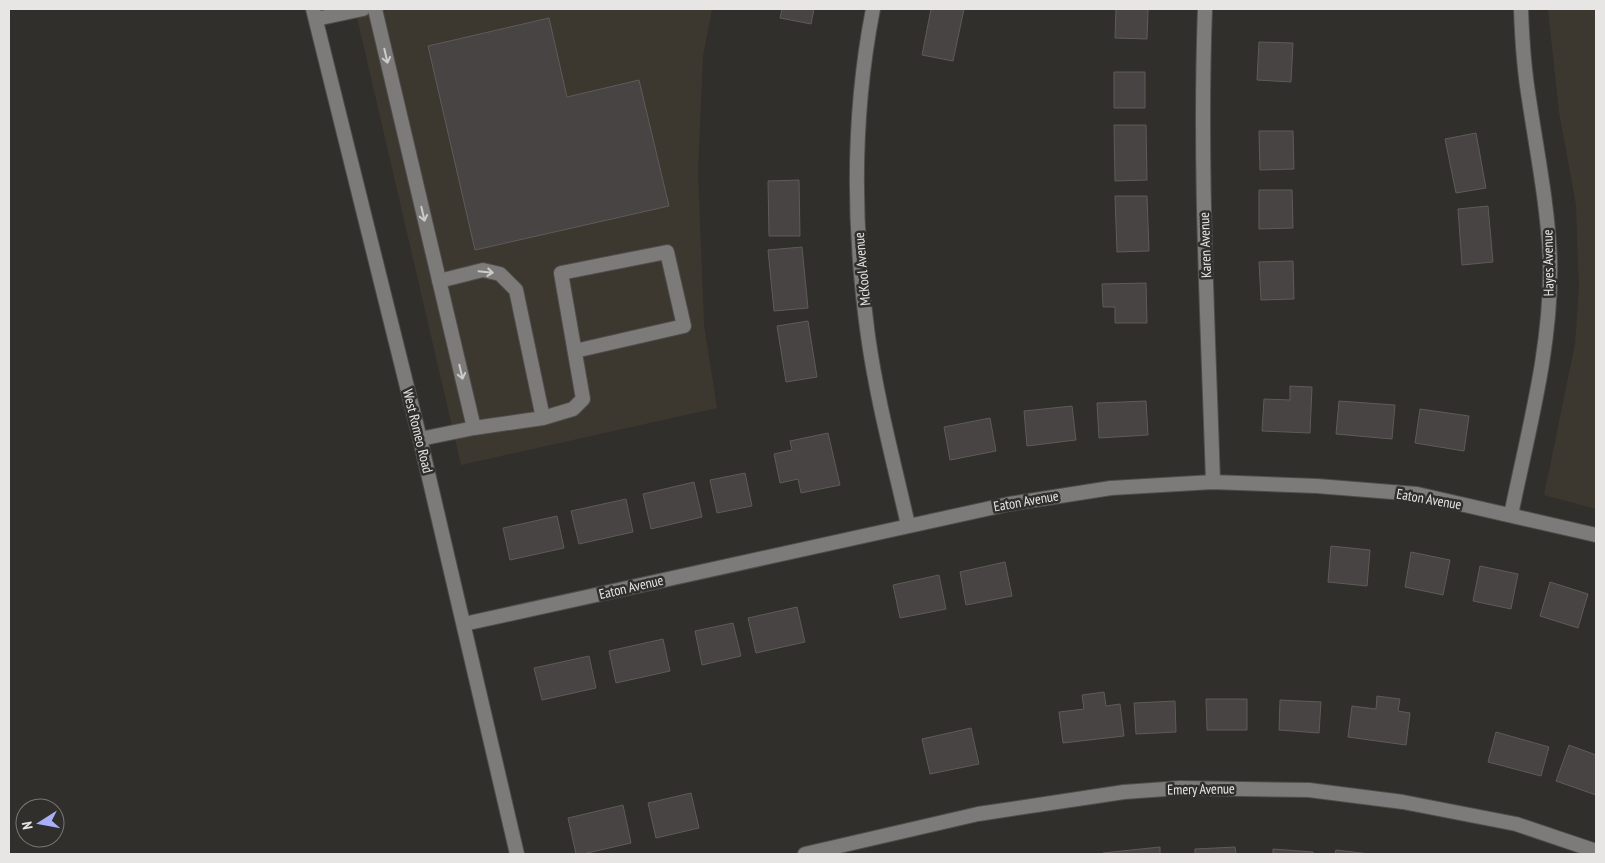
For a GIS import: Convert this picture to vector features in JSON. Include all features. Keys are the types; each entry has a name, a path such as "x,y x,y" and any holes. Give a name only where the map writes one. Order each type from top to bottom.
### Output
{"street":[{"path":"315,14 363,9"},
{"path":"375,9 474,428"},
{"name":"McKool Avenue","path":"873,9 860,89 858,230 861,278 868,338 908,525"},
{"name":"Karen Avenue","path":"1205,9 1202,76 1203,161 1212,482"},
{"name":"Hayes Avenue","path":"1512,515 1538,390 1549,301 1550,262 1547,213 1523,53 1521,9"},
{"name":"West Romeo Road","path":"315,14 420,439 517,854"},
{"path":"420,439 474,428 543,418 573,409 583,399 561,273 667,252 684,326 575,351"},
{"path":"439,281 483,270 500,274 516,290 543,418"},
{"name":"Eaton Avenue","path":"464,624 908,525 1009,504 1111,488 1212,482 1317,486 1416,494 1596,535"},
{"name":"Emery Avenue","path":"805,854 978,814 1124,792 1180,788 1309,790 1403,802 1516,824 1596,851"}],"shaded area":[{"path":"355,9 712,9 703,57 698,171 704,324 717,408 461,465"},
{"path":"1548,9 1596,9 1596,509 1544,495 1575,344 1579,288 1576,205 1559,112"}],"building":[{"path":"782,9 814,9 811,24 780,18"},
{"path":"931,9 964,9 953,61 922,55"},
{"path":"1116,9 1148,9 1147,39 1115,38"},
{"path":"549,18 567,97 639,80 669,206 475,250 428,46"},
{"path":"1259,42 1293,43 1291,82 1257,80"},
{"path":"1114,72 1145,72 1145,108 1114,108"},
{"path":"1114,125 1146,125 1147,180 1115,181"},
{"path":"1259,131 1293,131 1294,169 1260,170"},
{"path":"1476,133 1486,188 1456,193 1445,139"},
{"path":"799,180 800,236 769,236 768,181"},
{"path":"1259,190 1292,190 1293,228 1259,229"},
{"path":"1115,196 1147,196 1149,251 1117,252"},
{"path":"1488,206 1493,262 1462,265 1458,209"},
{"path":"802,247 808,308 774,311 768,250"},
{"path":"1293,261 1294,299 1261,300 1259,262"},
{"path":"1146,283 1147,323 1115,323 1115,307 1103,307 1102,284"},
{"path":"808,321 817,377 786,382 777,326"},
{"path":"1290,386 1312,387 1310,433 1262,431 1264,399 1290,400"},
{"path":"1146,401 1148,435 1099,438 1097,403"},
{"path":"1339,401 1395,405 1392,439 1336,434"},
{"path":"1072,406 1076,440 1027,446 1024,411"},
{"path":"1420,409 1469,416 1464,451 1415,443"},
{"path":"990,418 996,451 950,460 944,427"},
{"path":"828,433 840,485 801,493 798,479 780,483 774,454 792,450 790,441"},
{"path":"745,473 752,506 717,513 710,480"},
{"path":"694,482 702,517 651,529 643,494"},
{"path":"626,499 633,532 579,544 571,511"},
{"path":"557,516 564,548 510,560 503,528"},
{"path":"1331,546 1370,550 1367,586 1328,582"},
{"path":"1411,552 1450,560 1443,595 1405,587"},
{"path":"1005,562 1012,596 966,605 960,572"},
{"path":"1480,566 1518,574 1511,609 1473,601"},
{"path":"939,575 946,609 900,618 893,585"},
{"path":"1550,582 1588,594 1578,628 1540,616"},
{"path":"797,607 805,642 756,653 748,618"},
{"path":"733,623 741,656 702,665 695,631"},
{"path":"663,639 670,671 616,683 609,651"},
{"path":"589,656 596,688 542,700 534,668"},
{"path":"1104,692 1106,706 1120,704 1124,736 1063,743 1059,712 1084,709 1082,695"},
{"path":"1377,696 1400,699 1398,711 1410,713 1406,745 1348,737 1352,706 1376,709"},
{"path":"1206,699 1247,699 1247,730 1207,730"},
{"path":"1280,700 1321,702 1319,733 1279,730"},
{"path":"1175,701 1176,732 1136,734 1134,703"},
{"path":"971,728 979,764 930,774 922,739"},
{"path":"1496,732 1549,747 1541,776 1488,762"},
{"path":"1569,745 1596,755 1596,795 1556,781"},
{"path":"691,793 699,828 656,838 648,803"},
{"path":"623,805 631,843 576,854 568,818"},
{"path":"1160,847 1160,854 1103,854 1103,853"},
{"path":"1235,847 1236,854 1195,854 1195,849"},
{"path":"1273,849 1313,852 1313,854 1273,854"},
{"path":"1336,850 1370,854 1335,854"}]}
